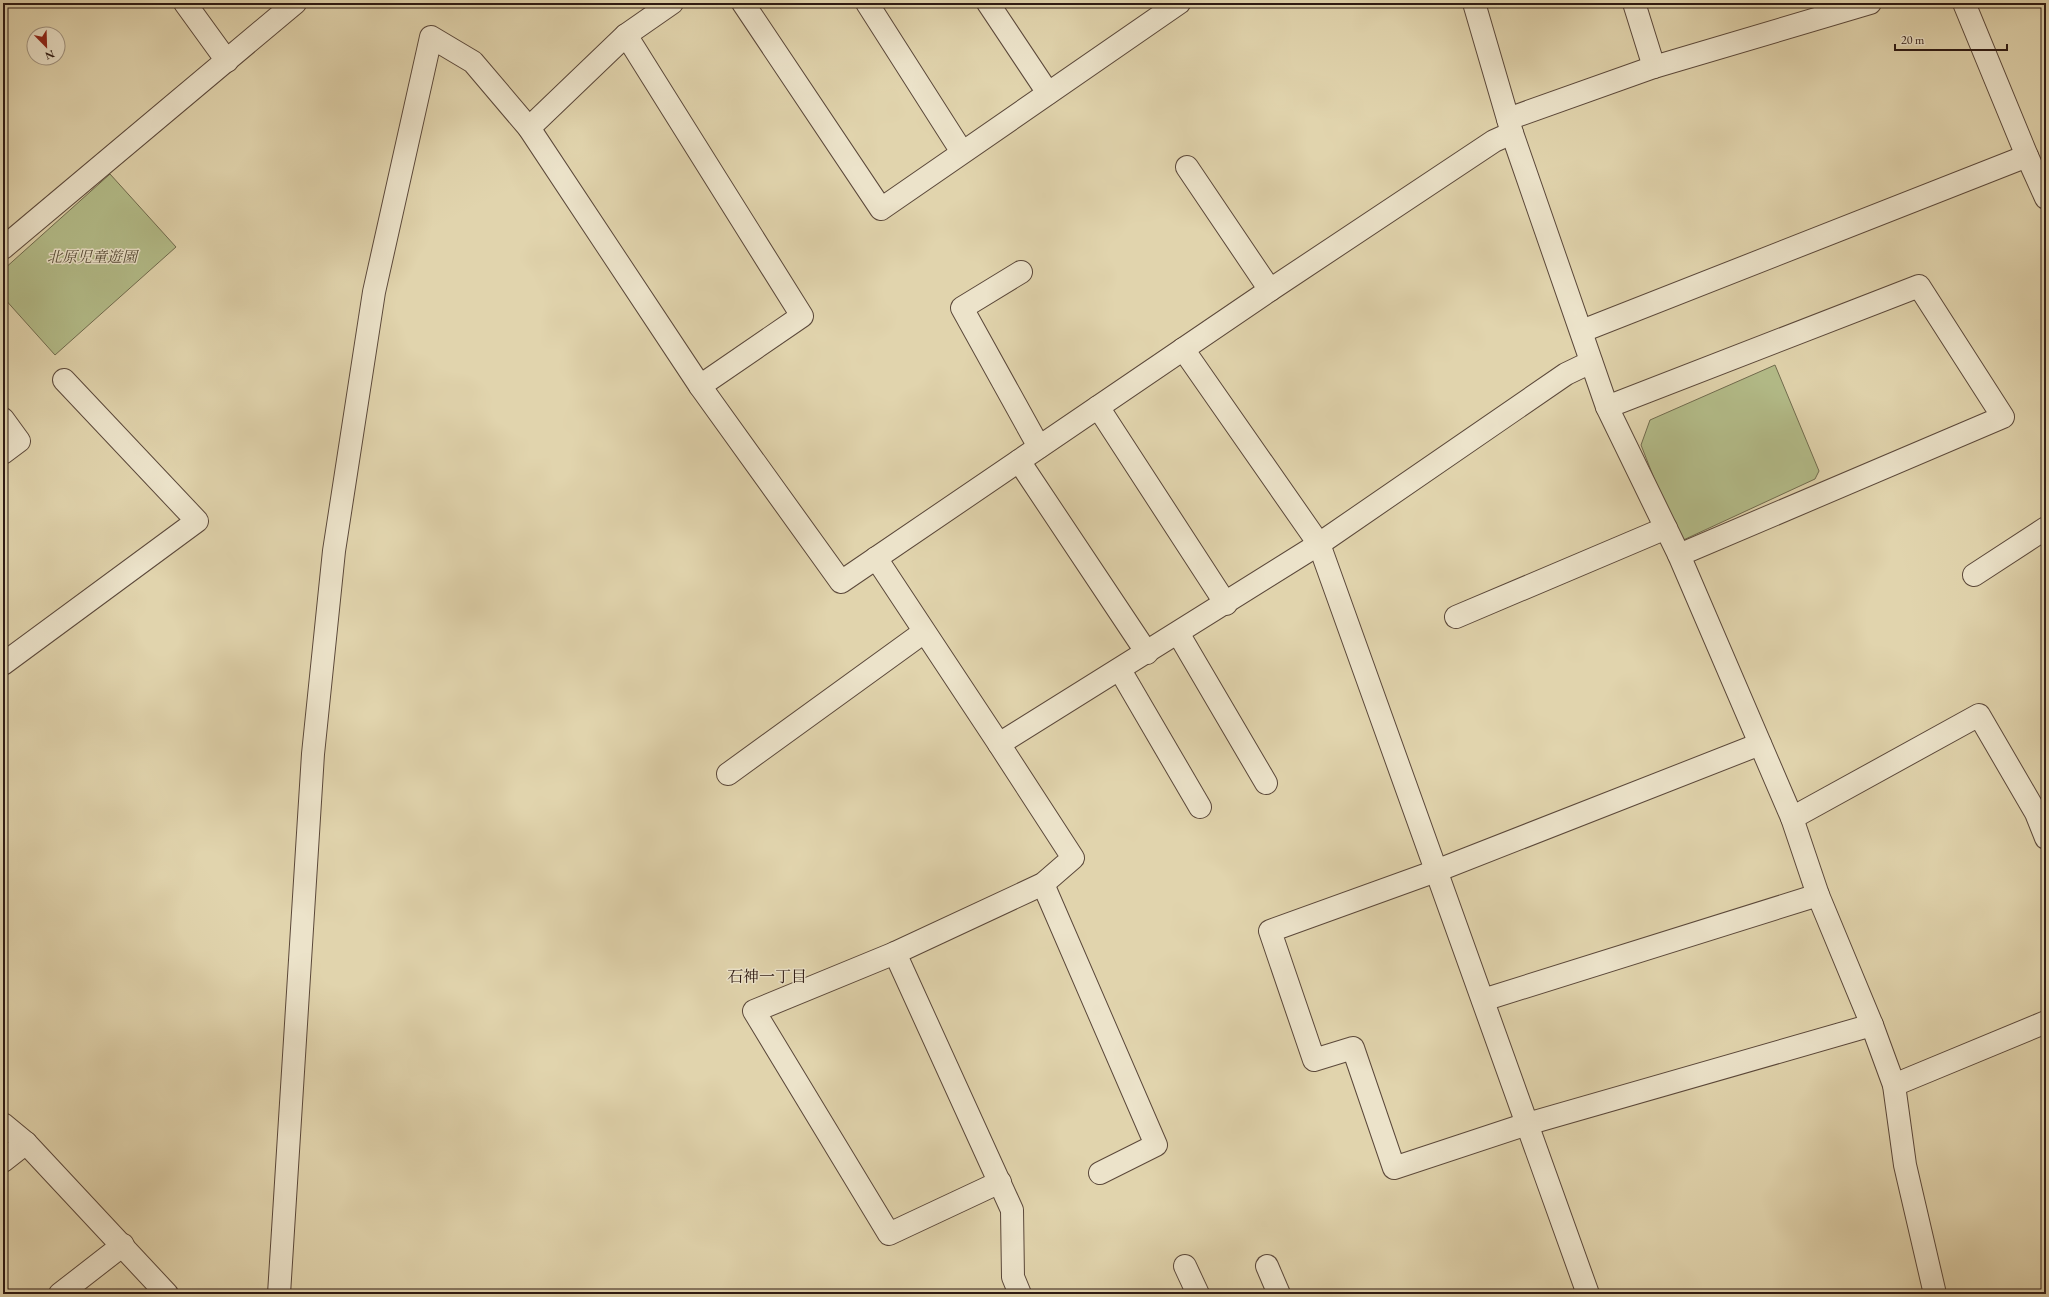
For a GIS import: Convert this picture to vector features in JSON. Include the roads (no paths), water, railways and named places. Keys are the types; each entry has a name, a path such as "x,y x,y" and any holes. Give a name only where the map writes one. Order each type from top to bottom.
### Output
{"street":[{"path":"185,3 227,61"},
{"path":"3,248 295,3"},
{"path":"529,128 626,35 672,3"},
{"path":"743,3 881,209 1048,93 1153,10 1179,3"},
{"path":"866,3 962,152"},
{"path":"988,3 1048,93"},
{"path":"1474,3 1510,126 1607,407 1679,555 1792,818 1818,894 1872,1025 1894,1085 1905,1165 1935,1294"},
{"path":"1634,3 1654,67"},
{"path":"279,1294 313,754 334,551 374,292 432,37 473,62 529,128 700,386 841,582 1270,290 1494,141 1510,126 1654,67 1870,3"},
{"path":"1964,3 2026,156 2046,198"},
{"path":"626,35 802,316 700,386"},
{"path":"1582,332 2026,156"},
{"path":"1187,167 1270,290"},
{"path":"1021,272 962,308 1039,447"},
{"path":"1607,407 1920,286 2003,417 1679,555"},
{"path":"1183,349 1319,544 1588,1294"},
{"path":"999,744 1226,604 1319,544 1566,374 1591,362"},
{"path":"3,664 197,521 64,380"},
{"path":"1098,407 1226,604"},
{"path":"3,419 19,441 3,453"},
{"path":"1019,461 1147,653"},
{"path":"1456,617 1666,528"},
{"path":"1974,575 2045,530"},
{"path":"876,558 999,744 1072,858 1043,884 895,952 754,1011 889,1234 1000,1182"},
{"path":"728,774 924,632"},
{"path":"1178,633 1266,782"},
{"path":"1120,670 1200,807"},
{"path":"1792,818 1978,715 2041,811 2046,838"},
{"path":"1760,744 1436,871 1270,931 1314,1060 1353,1048 1394,1168 1527,1124 1872,1025"},
{"path":"1043,884 1156,1145 1100,1172"},
{"path":"1483,1000 1818,894"},
{"path":"895,952 1012,1210 1013,1277 1020,1294"},
{"path":"1894,1085 2046,1022"},
{"path":"3,1124 26,1143 123,1245 167,1294"},
{"path":"3,1161 26,1143"},
{"path":"60,1294 123,1245"},
{"path":"1185,1266 1198,1294"},
{"path":"1267,1266 1279,1294"}],"district":[{"name":"石神一丁目","path":"767,976"}],"park label":[{"name":"北原児童遊園","path":"92,256"}]}
